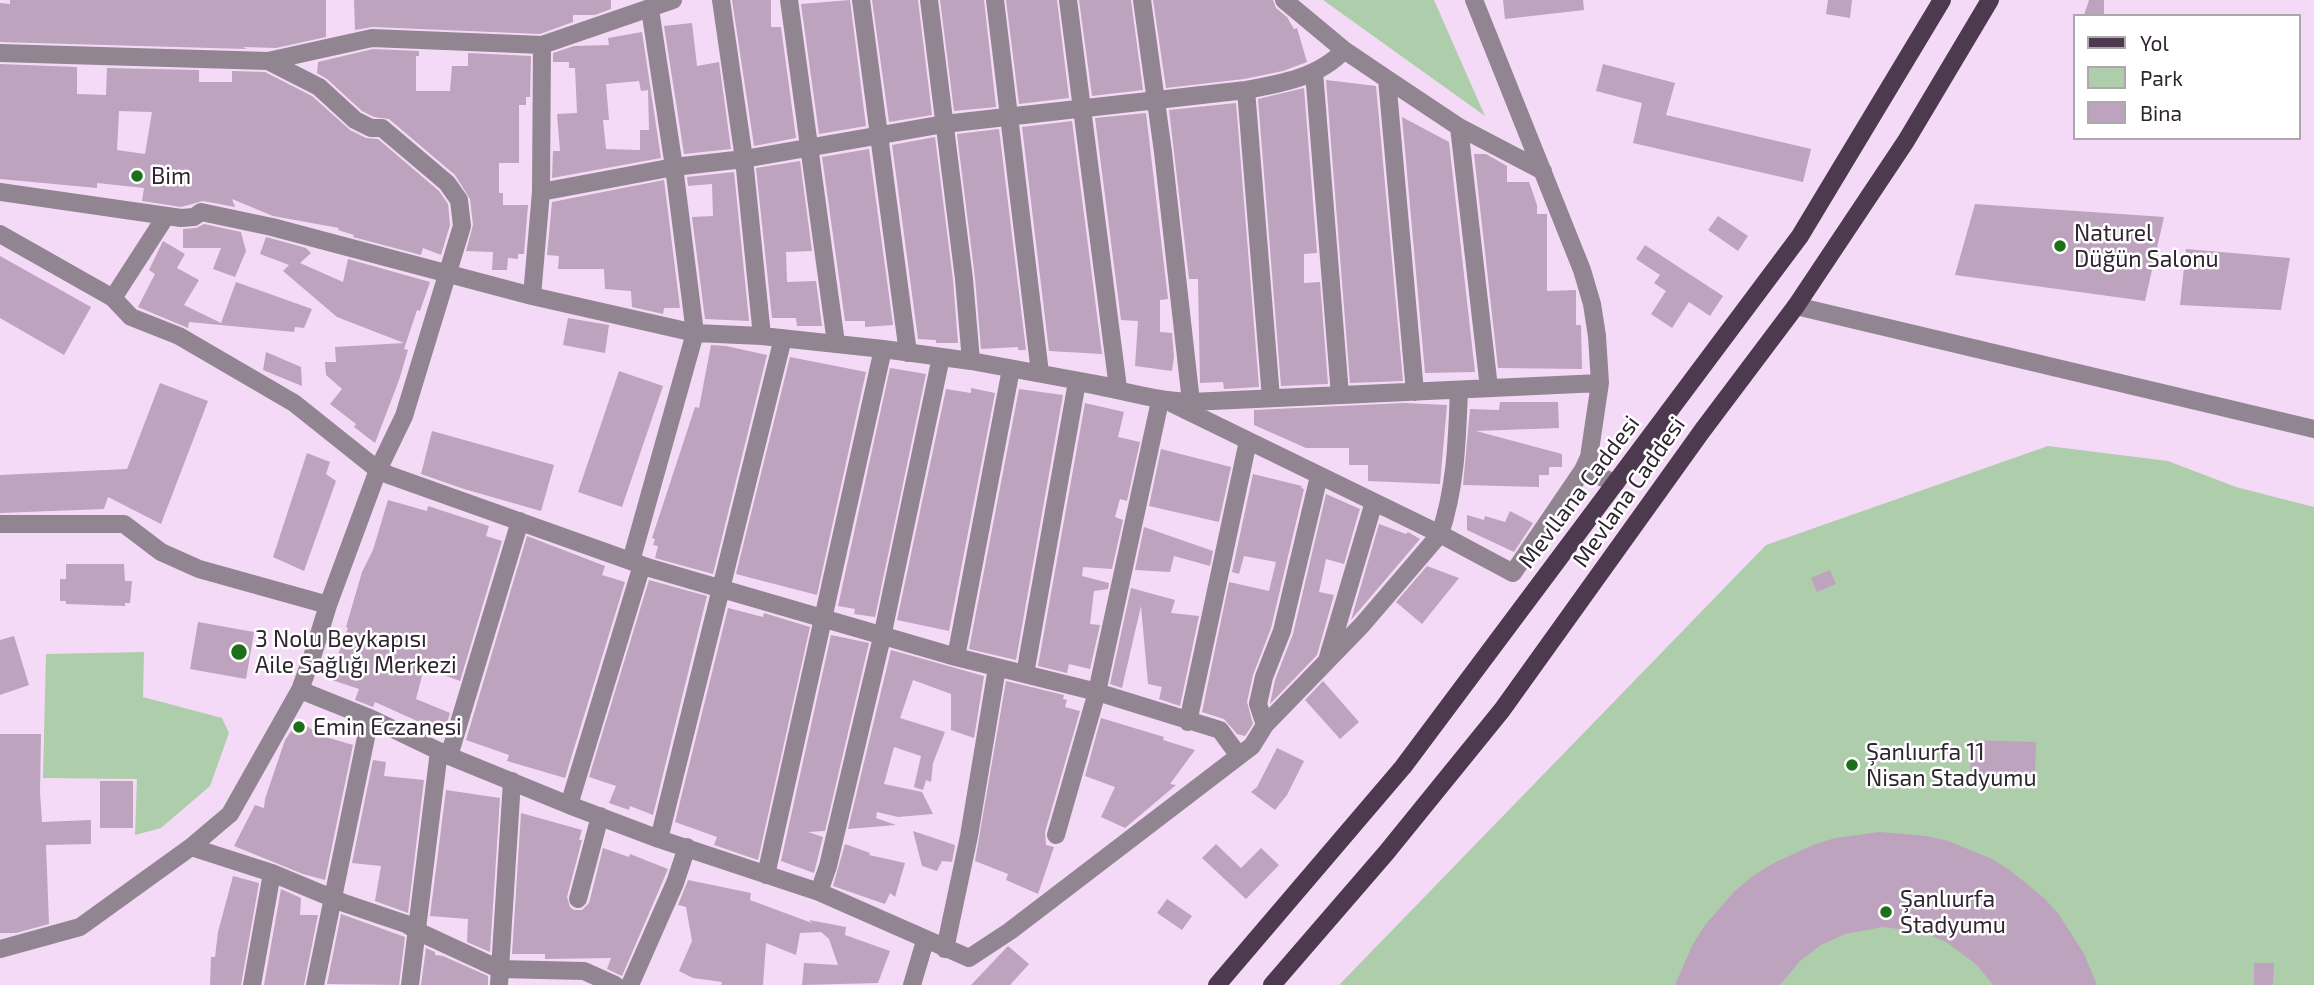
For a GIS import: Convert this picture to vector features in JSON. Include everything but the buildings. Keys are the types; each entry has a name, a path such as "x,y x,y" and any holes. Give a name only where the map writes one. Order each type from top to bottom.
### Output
{"main road":[{"name":"Mevllana Caddesi","path":"1217,985 1403,767 1800,236 1942,0"},
{"name":"Mevlana Caddesi","path":"1272,985 1386,853 1502,710 1702,431 1796,306 1906,141 1990,0"}],"street":[{"path":"0,53 268,61 372,38 542,45 673,0"},
{"path":"721,0 744,159 762,336"},
{"path":"789,0 836,343"},
{"path":"861,0 908,353"},
{"path":"929,0 964,279 971,361"},
{"path":"995,0 1040,373"},
{"path":"1068,0 1118,388"},
{"path":"1142,0 1191,402"},
{"path":"1284,0 1344,50 1459,127 1543,171"},
{"path":"0,192 181,218 194,217 201,212 272,227 532,296 695,332 883,349 971,361 1118,388 1163,401 1440,534 1513,573 1583,470 1589,457 1600,383 1597,336 1592,304 1570,236 1474,0"},
{"path":"569,805 637,563 695,332 650,9"},
{"path":"532,296 541,192 542,45"},
{"path":"541,192 674,167 808,149 944,124 1246,90 1278,84 1314,72 1333,62 1344,50"},
{"path":"0,949 80,928 191,847 230,814 300,690 378,470 404,416 462,226 459,200 447,183 382,128 371,128 355,120 318,87 268,61"},
{"path":"1314,72 1340,395"},
{"path":"1387,79 1415,391"},
{"path":"1246,90 1270,398"},
{"path":"1459,127 1489,388"},
{"path":"113,298 166,216"},
{"path":"0,234 113,298 131,317 180,336 294,403 378,470 637,563 882,637 1097,692 1220,730 1239,756"},
{"path":"1796,306 2314,429"},
{"path":"659,839 783,338"},
{"path":"766,875 883,349"},
{"path":"819,892 828,866 882,637 941,357"},
{"path":"956,657 1011,369"},
{"path":"1025,674 1077,382 1118,388"},
{"path":"1163,401 1191,402 1600,383"},
{"path":"300,690 569,805 659,839 819,892 969,958 1010,931 1252,746 1265,725 1362,625 1440,534 1455,478 1459,390"},
{"path":"1056,835 1097,692 1163,401"},
{"path":"1188,722 1248,441"},
{"path":"1583,470 1616,483"},
{"path":"1265,725 1258,704 1264,677 1282,631 1319,476"},
{"path":"1327,660 1374,502"},
{"path":"410,985 444,753 520,521"},
{"path":"0,523 124,523 161,552 199,569 328,606"},
{"path":"945,948 969,836 998,668"},
{"path":"314,985 370,718"},
{"path":"499,977 512,781"},
{"path":"578,899 600,816"},
{"path":"191,847 272,873 406,924 499,977 584,971 615,985"},
{"path":"630,985 667,904 687,847"},
{"path":"252,985 272,873"},
{"path":"912,985 925,940"}],"green space":[{"path":"1323,0 1434,0 1485,116"},
{"name":"Şanlıurfa 11 Nisan Stadyumu","path":"2048,446 2168,461 2236,487 2314,507 2314,985 1339,985 1766,545"},
{"path":"144,652 143,697 222,718 229,733 210,786 161,828 135,835 137,779 43,778 46,654"}],"place":[{"name":"Bim","path":"137,176"},
{"name":"Naturel Düğün Salonu","path":"2060,246"},
{"name":"3 Nolu Beykapısı Aile Sağlığı Merkezi","path":"239,652"},
{"name":"Emin Eczanesi","path":"299,727"},
{"name":"Şanlıurfa 11 Nisan Stadyumu","path":"1852,765"},
{"name":"Şanlıurfa Stadyumu","path":"1886,912"}]}
